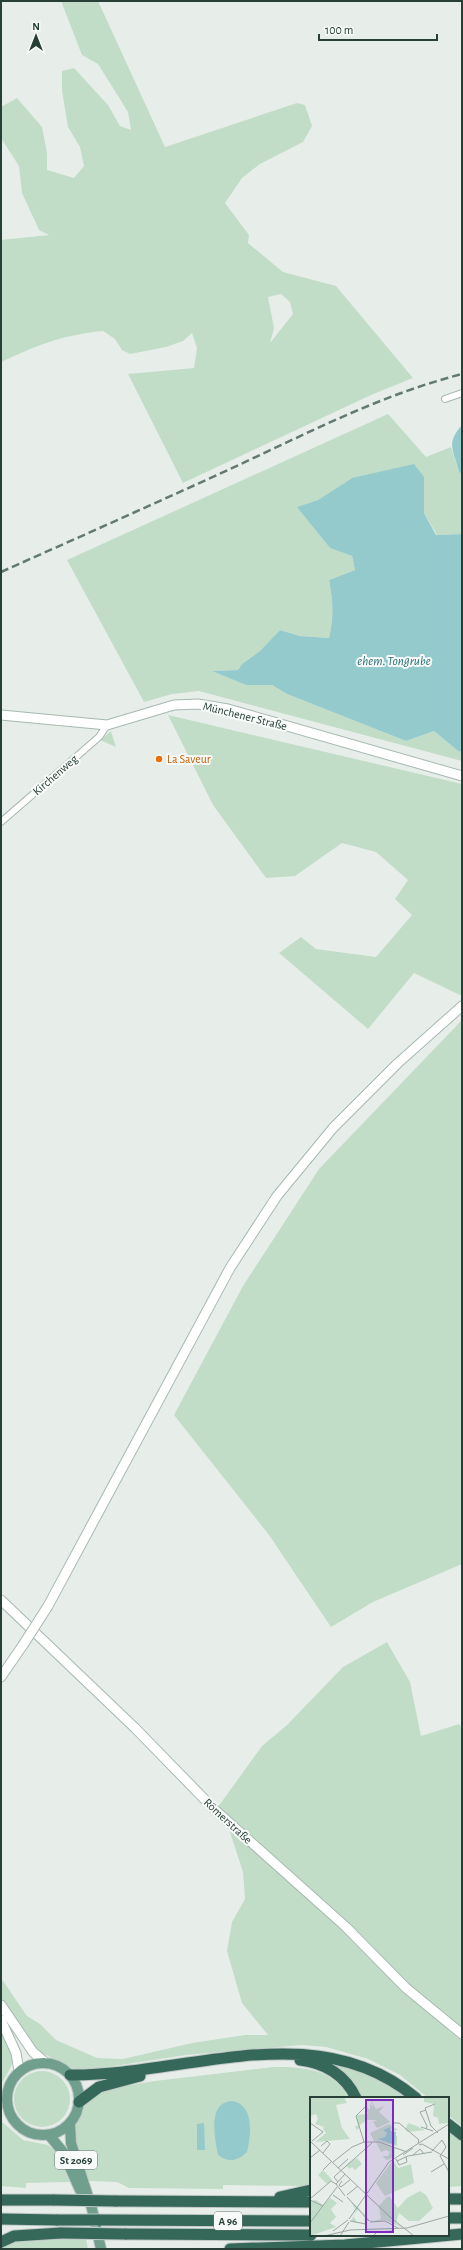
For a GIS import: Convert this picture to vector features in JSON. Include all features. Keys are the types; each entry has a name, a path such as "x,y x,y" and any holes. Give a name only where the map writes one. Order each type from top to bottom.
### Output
{"highway":[{"path":"70,2075 110,2074 209,2060 290,2053 311,2054 331,2056 370,2069 390,2078 415,2097"},
{"path":"79,2102 99,2087 147,2074 210,2065 294,2059 312,2061 329,2068 340,2076 355,2097"},
{"path":"449,2125 462,2135"},
{"path":"259,2202 310,2190"},
{"path":"449,2199 462,2199"},
{"name":"A 96","path":"1,2200 310,2202"},
{"path":"449,2218 462,2218"},
{"name":"A 96","path":"1,2220 310,2221"},
{"path":"1,2242 14,2236 61,2233 310,2235"},
{"path":"449,2233 462,2234"},
{"path":"449,2235 462,2234"},
{"path":"230,2249 345,2245 441,2236"}],"main road":[{"path":"46,2063 63,2069 70,2075 78,2092 79,2102 76,2113 70,2123 60,2131 49,2135 37,2135 26,2131 5,2114 5,2089 19,2071 32,2064 46,2063"},
{"name":"St 2069","path":"70,2123 72,2147 92,2209 101,2249"},
{"name":"St 2069","path":"49,2135 63,2152 79,2187 95,2249"}],"street":[{"path":"445,399 462,394"},
{"name":"Münchener Straße","path":"1,715 107,725 174,705 198,704 228,709 462,776"},
{"name":"Kirchenweg","path":"1,822 99,737 107,725"},
{"path":"1,1677 48,1606 230,1268 277,1196 333,1128 398,1063 462,1006"},
{"name":"Römerstraße","path":"1,1600 135,1728 214,1809 346,1927 406,1988 462,2034"},
{"path":"1,2005 33,2052 46,2063"},
{"path":"1,2020 16,2053 19,2071"}],"green space":[{"path":"61,1 98,1 165,147 297,103 305,105 312,126 303,142 260,164 242,178 225,203 249,235 248,243 283,272 336,286 413,378 371,395 183,483 128,374 194,368 197,348 192,333 183,341 166,347 130,354 122,350 115,339 103,331 88,333 50,342 1,362 1,240 49,235 39,230 22,193 19,166 1,138 1,107 17,98 42,127 47,153 47,170 74,178 84,166 80,147 68,127 62,91 62,71 74,68 108,105 120,126 131,130 128,112 98,64 82,55","holes":["281,294 290,302 293,314 270,343 274,328 268,297"]},
{"path":"388,414 426,457 451,447 459,472 462,474 462,534 437,535 424,513 424,477 352,478 318,500 298,507 330,548 352,556 355,570 329,580 332,623 329,638 300,636 280,630 260,651 242,664 238,670 213,671 246,685 272,685 287,694 406,741 434,731 458,751 462,752 462,761 199,691 172,694 144,702 67,560"},
{"path":"168,715 462,784 462,996 414,973 368,1029 279,953 301,937 316,949 376,957 412,915 395,899 408,880 376,852 342,843 295,876 266,878 213,805"},
{"path":"111,731 116,747 100,740"},
{"path":"462,1020 462,1564 373,1602 331,1627 269,1535 174,1415 243,1286 319,1169"},
{"path":"387,1642 410,1682 421,1736 459,1724 462,1729 462,2032 454,2025 448,2030 462,2041 462,2126 449,2116 449,2097 427,2097 400,2075 368,2059 326,2047 302,2045 186,2055 95,2069 74,2069 36,2050 1,1998 1,1978 27,2016 40,2024 56,2040 97,2058 123,2059 192,2043 245,2035 268,2035 242,2003 227,1951 232,1922 245,1899 243,1872 229,1829 235,1826 218,1807 262,1746 287,1725 343,1667"},
{"path":"1,2028 13,2056 7,2075 1,2084"},
{"path":"317,2059 372,2075 406,2097 359,2097"},
{"path":"274,2067 296,2068 316,2071 326,2075 334,2080 348,2097 310,2097 310,2183 304,2186 223,2185 223,2189 129,2188 117,2182 88,2181 74,2136 74,2127 87,2101 112,2088 155,2081"},
{"path":"37,2071 47,2071 62,2079 68,2088 70,2099 68,2110 62,2119 47,2127 37,2127 26,2122 19,2115 14,2104 14,2094 19,2083 26,2076"},
{"path":"1,2121 23,2140 48,2145 56,2151 70,2182 26,2183 26,2188 1,2186"},
{"path":"449,2133 462,2142 462,2186 449,2187"},
{"path":"31,2239 86,2239 88,2249 1,2249 16,2241"}],"water":[{"path":"462,425 462,474 459,472 453,452 452,442"},
{"name":"ehem. Tongrube","path":"414,464 424,477 424,513 436,535 462,534 462,752 458,751 434,731 406,741 287,694 272,685 246,685 212,671 238,670 242,664 260,651 280,630 300,636 329,638 332,623 332,609 329,580 355,570 352,556 330,548 297,507 318,500 352,478"},
{"path":"232,2101 245,2108 248,2114 250,2122 250,2137 247,2152 237,2159 229,2160 218,2155 214,2122 219,2108 224,2103"},
{"path":"204,2123 205,2150 197,2150 197,2124"}],"railway":[{"path":"1,572 344,416 402,393 462,374"}],"place":[{"name":"La Saveur","path":"159,759"}]}
